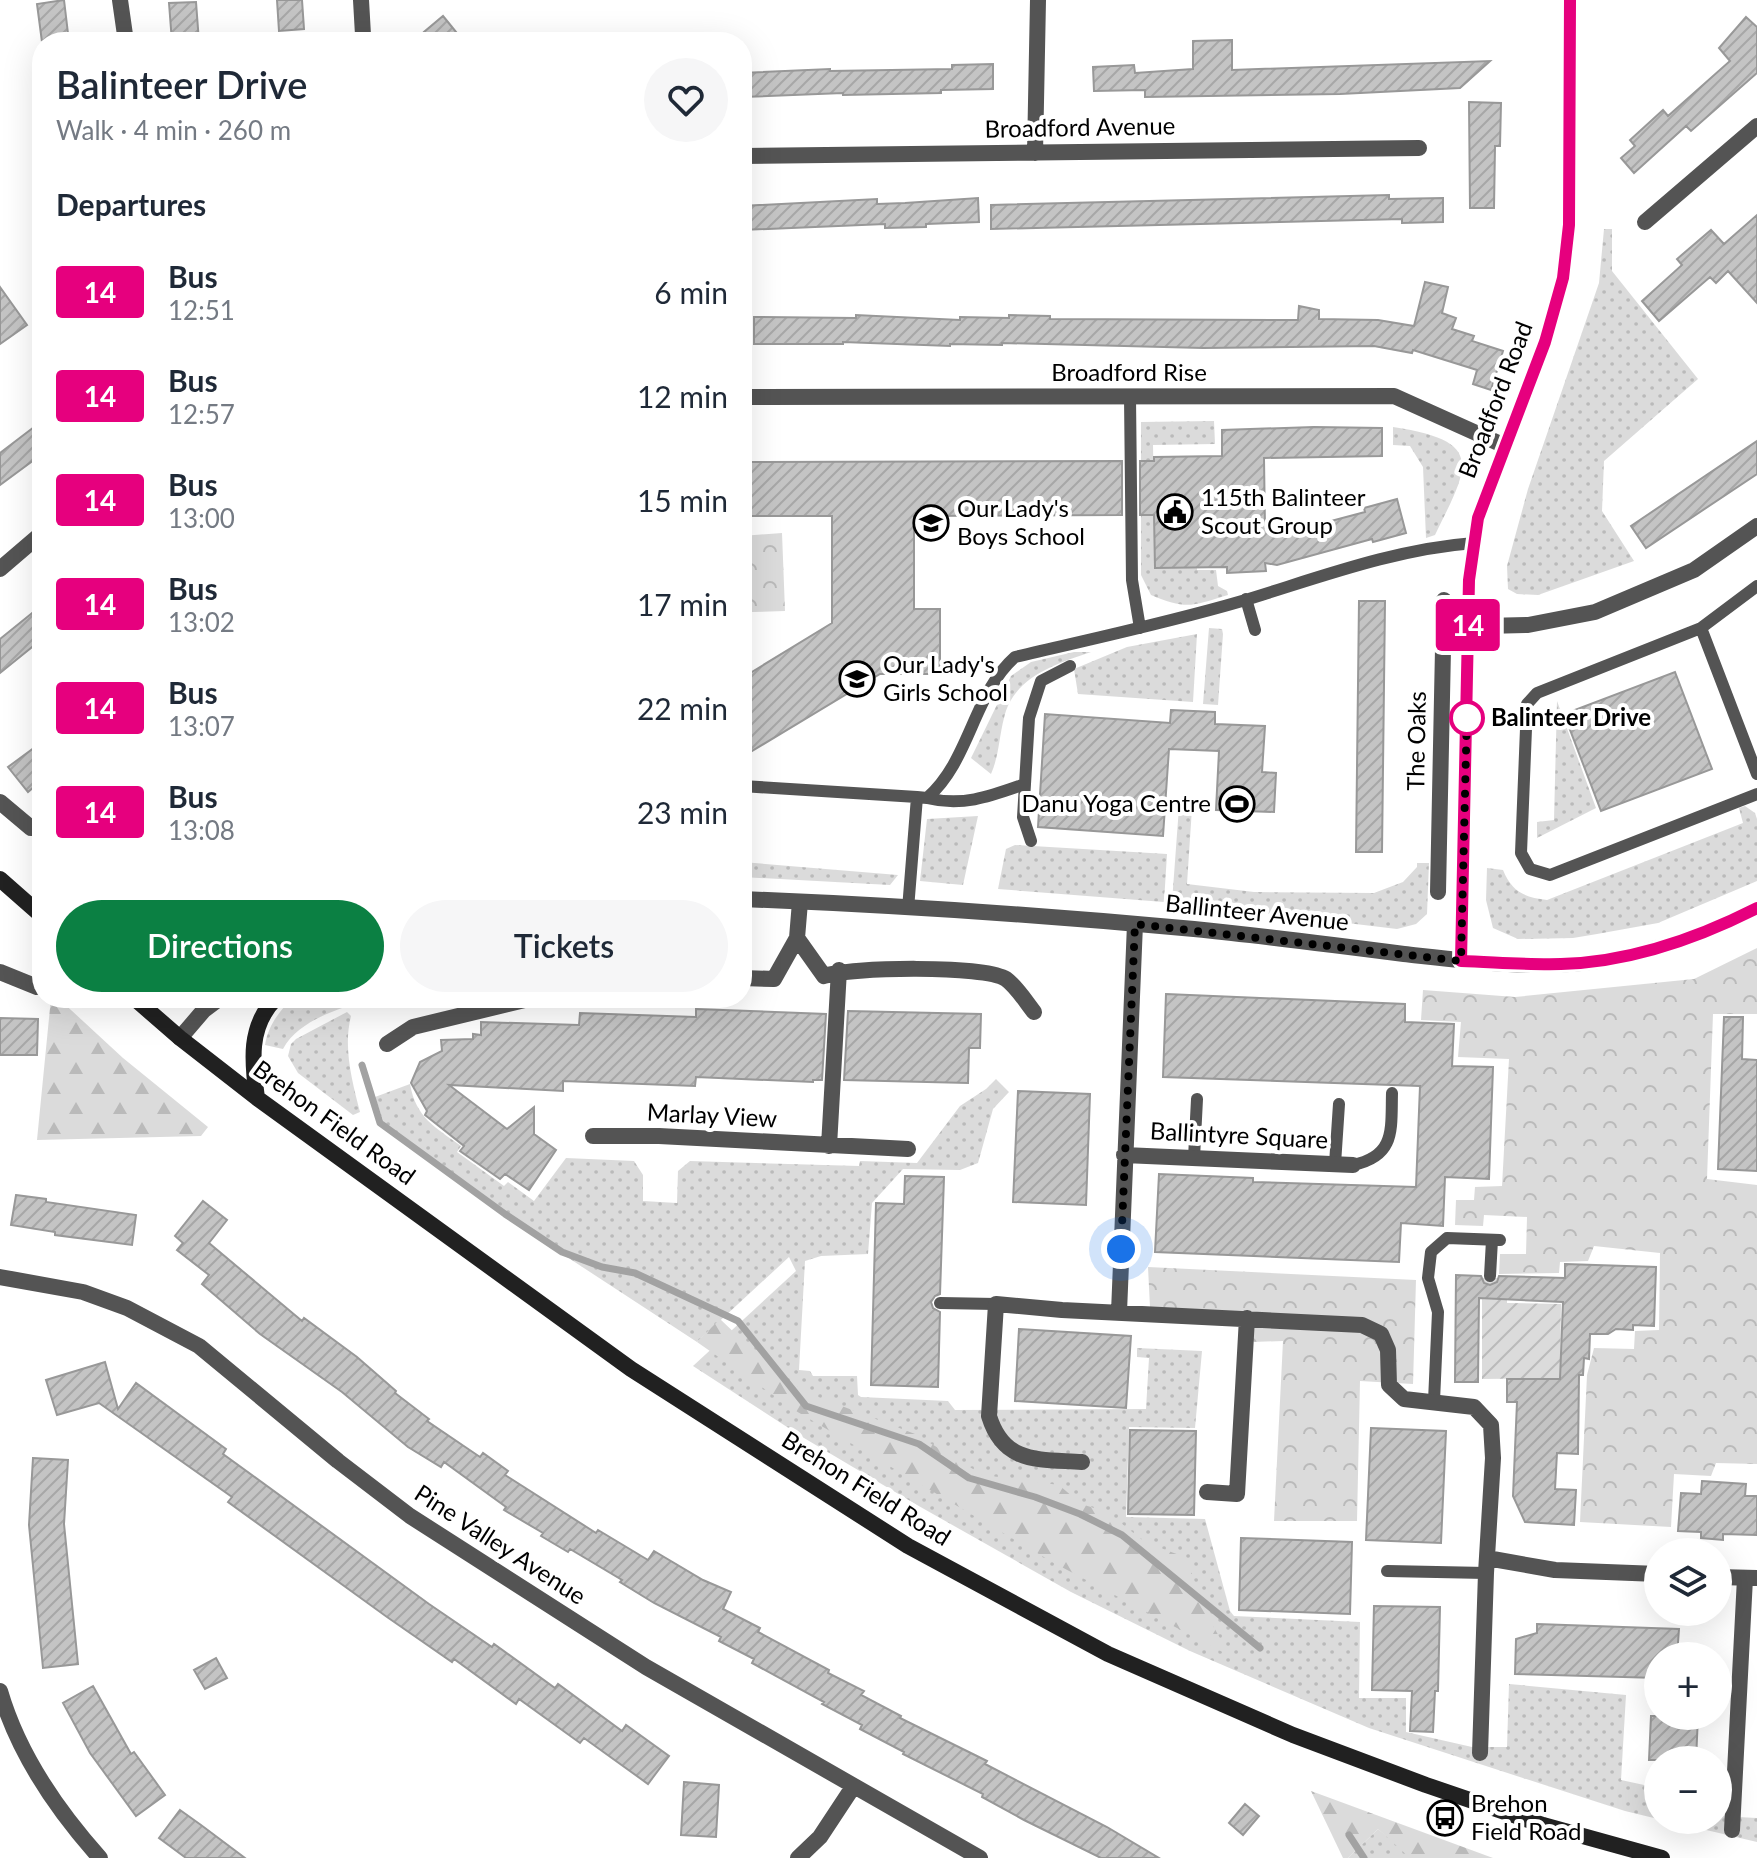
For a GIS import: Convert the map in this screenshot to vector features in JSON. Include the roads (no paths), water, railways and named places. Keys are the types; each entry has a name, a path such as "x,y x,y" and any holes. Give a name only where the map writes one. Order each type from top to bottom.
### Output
{"main road":[{"path":"0,879 32,907"},
{"name":"Brehon Field Road","path":"146,1008 257,1098 631,1369 908,1546 1108,1654 1293,1735 1543,1825 1662,1858"},
{"path":"257,1098 252,1047 259,1022 269,1008"}],"street":[{"path":"120,0 125,32"},
{"path":"361,0 363,32"},
{"path":"1035,153 1038,0"},
{"name":"Broadford Road","path":"1461,961 1469,580 1482,506 1556,309 1563,278 1569,225 1570,0"},
{"path":"1645,222 1757,126"},
{"name":"Broadford Avenue","path":"752,156 1419,148"},
{"name":"Broadford Rise","path":"752,397 1394,396 1505,446"},
{"path":"1443,627 1528,625 1595,612 1694,570 1757,526"},
{"path":"0,569 32,542"},
{"name":"The Oaks","path":"1438,892 1444,600"},
{"path":"0,802 32,828"},
{"path":"1439,855 1465,856"},
{"name":"Ballinteer Avenue","path":"752,900 1135,924 1461,961 1562,964 1630,955 1721,926 1757,908"},
{"path":"752,978 774,979 797,938 800,902"},
{"path":"1119,1312 1135,924"},
{"path":"797,938 824,976 839,970 918,969 995,974 1008,980 1034,1012"},
{"path":"829,1146 839,970"},
{"path":"0,972 32,985"},
{"path":"180,1038 207,1008"},
{"path":"387,1044 413,1027 492,1008"},
{"name":"Marlay View","path":"593,1136 659,1136 908,1149"},
{"name":"Ballintyre Square","path":"1124,1155 1353,1165"},
{"name":"Pine Valley Avenue","path":"0,1277 83,1292 138,1313 199,1346 410,1516 574,1623 980,1858"},
{"path":"1082,1462 1023,1458 1011,1451 993,1429 989,1416 996,1304 1362,1325 1381,1334 1388,1350 1389,1385 1404,1399 1474,1407 1491,1425 1493,1458 1480,1753"},
{"path":"1207,1492 1237,1494 1247,1318"},
{"path":"1486,1566 1644,1573"},
{"path":"1732,1830 1751,1578"},
{"path":"0,1691 17,1740 66,1817 100,1858"},
{"path":"798,1858 820,1837 853,1787"}],"lane":[{"path":"1130,397 1132,580 1140,628"},
{"path":"908,909 922,798 947,777 999,671 1015,657 1140,628 1427,547 1474,543"},
{"path":"1757,586 1701,628 1537,693 1527,704 1521,853 1530,869 1550,875 1757,794"},
{"path":"1246,599 1255,630"},
{"path":"1701,628 1757,774"},
{"path":"1031,841 1023,817 1033,699 1041,681 1070,666"},
{"path":"752,787 922,798 946,803 968,801 1025,784"},
{"path":"1353,1165 1368,1162 1381,1153 1391,1136 1392,1093"},
{"path":"1194,1158 1197,1099"},
{"path":"1335,1164 1339,1104"},
{"path":"1434,1401 1438,1312 1428,1278 1431,1252 1447,1238 1496,1240 1490,1276"},
{"path":"940,1303 996,1304"},
{"path":"1387,1571 1486,1566"}],"waterway":[{"path":"362,1065 380,1123 562,1252 602,1267 635,1273 738,1321 806,1406 919,1444 969,1478 1035,1497 1080,1514 1122,1535 1260,1648"},
{"path":"1349,1835 1364,1858"}],"place":[{"name":"115th Balinteer Scout Group","path":"1175,512"},
{"name":"Our Lady's Boys School","path":"931,523"},
{"name":"Our Lady's Girls School","path":"857,679"},
{"name":"Balinteer Drive","path":"1467,718"},
{"name":"Danu Yoga Centre","path":"1237,804"},
{"name":"Brehon Field Road","path":"1445,1818"}]}
